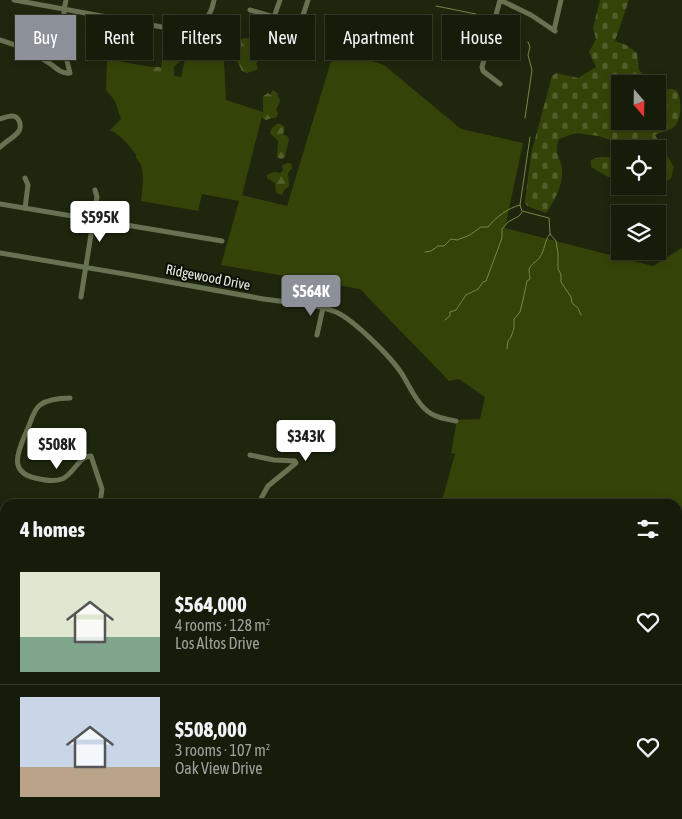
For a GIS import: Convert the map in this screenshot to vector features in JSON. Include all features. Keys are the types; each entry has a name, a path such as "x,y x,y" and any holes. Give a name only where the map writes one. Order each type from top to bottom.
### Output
{"street":[{"path":"14,0 174,29 196,25 212,14 214,0"},
{"path":"0,40 20,46 66,74 70,73 64,49 64,10 66,0"},
{"path":"250,10 274,17 280,0"},
{"path":"303,15 308,0"},
{"path":"500,84 483,71 482,67 500,0 531,15 555,30 562,0"},
{"path":"0,120 12,116 20,122 20,127 18,133 0,147"},
{"path":"25,178 28,185 25,208"},
{"path":"81,297 97,197 95,190"},
{"path":"0,204 222,241"},
{"name":"Ridgewood Drive","path":"0,253 86,266 323,308 336,312 350,320 372,340 401,372 424,409 440,418 456,421"},
{"path":"317,336 328,285"},
{"path":"70,398 47,401 38,406 17,451 18,466 25,474 34,478 55,480 66,477 85,458 91,456 102,489 101,499"},
{"path":"250,455 274,460 291,460 296,463 268,486 261,499"}],"green space":[{"path":"600,0 629,0 615,41 626,45 637,53 639,70 644,75 611,75 611,130 666,130 666,89 673,89 679,95 679,120 674,127 655,135 658,140 612,140 575,133 559,139 557,151 562,169 560,186 546,213 527,206 525,202 531,154 552,76 556,73 578,78 596,67 589,52 596,39 593,28"},
{"path":"240,39 250,39 250,60 259,60 256,63 258,69 247,73 242,71 236,60 240,60"},
{"path":"163,55 163,60 181,60 174,67 174,78 143,167 136,158 136,149 151,67 161,67"},
{"path":"112,60 151,67 151,72 181,77 185,60 224,60 226,100 263,112 242,195 287,206 331,60 370,60 384,65 461,129 523,143 505,228 611,255 611,260 630,260 653,266 666,260 666,258 682,248 682,499 442,499 455,454 451,453 457,420 480,419 485,397 459,379 449,381 360,289 221,265 239,201 202,194 198,211 141,201 143,177 141,164 130,147 110,130 121,119 115,101 106,90 107,61"},
{"path":"273,90 277,93 280,101 276,110 278,113 277,117 266,120 260,117 259,114 263,112 263,96 268,93 270,95"},
{"path":"277,124 285,127 283,134 289,139 285,157 281,159 277,157 278,141 270,133"},
{"path":"666,154 674,167 671,178 666,182"},
{"path":"599,157 611,157 611,176 608,177 591,167 591,160"},
{"path":"292,164 292,168 288,173 289,186 282,195 276,193 275,183 267,178 267,175 274,172 280,173 283,170 282,165"}],"waterway":[{"path":"436,6 476,14"},
{"path":"525,118 532,70 528,55 530,47 528,42"},
{"path":"530,137 520,205 522,211 549,218 550,234 556,241 561,282 581,315"},
{"path":"425,252 431,251 438,246 444,246 451,239 457,240 470,235 481,227 488,227 502,213 520,205"},
{"path":"445,320 450,316 450,312 456,310 466,295 478,289 486,281 502,238 502,229 522,212"},
{"path":"507,349 508,341 514,328 514,319 520,312 527,281 530,279 529,270 540,257 550,234"}]}
